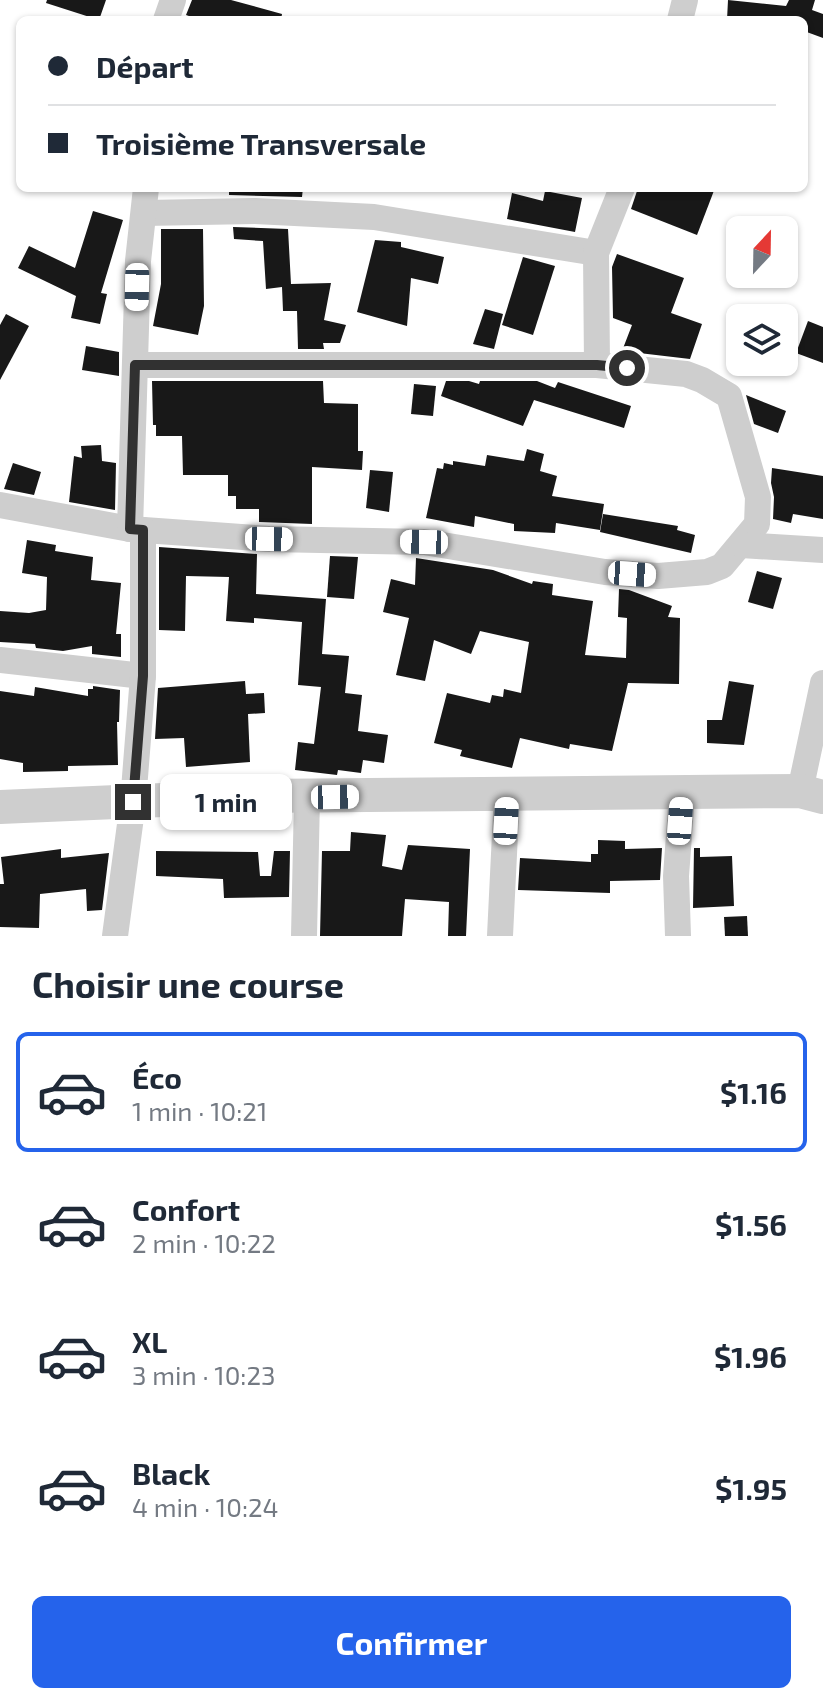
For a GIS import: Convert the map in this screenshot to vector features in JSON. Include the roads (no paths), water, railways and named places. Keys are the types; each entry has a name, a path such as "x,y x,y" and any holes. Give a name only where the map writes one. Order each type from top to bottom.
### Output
{"street":[{"path":"597,365 596,253 620,192"},
{"path":"115,936 133,802 143,676 136,530 135,365 138,261 145,200 255,211 374,217 596,253"},
{"path":"0,505 136,530 269,539 424,542 605,572 658,576 707,572 722,566 757,524 758,497 729,396 686,374 597,365 135,365"},
{"path":"741,545 823,550"},
{"path":"0,660 143,676"},
{"path":"0,807 256,796 682,794 813,779 823,683"},
{"path":"500,936 507,793"},
{"path":"678,936 676,876 682,794"},
{"path":"304,936 307,798"}]}
